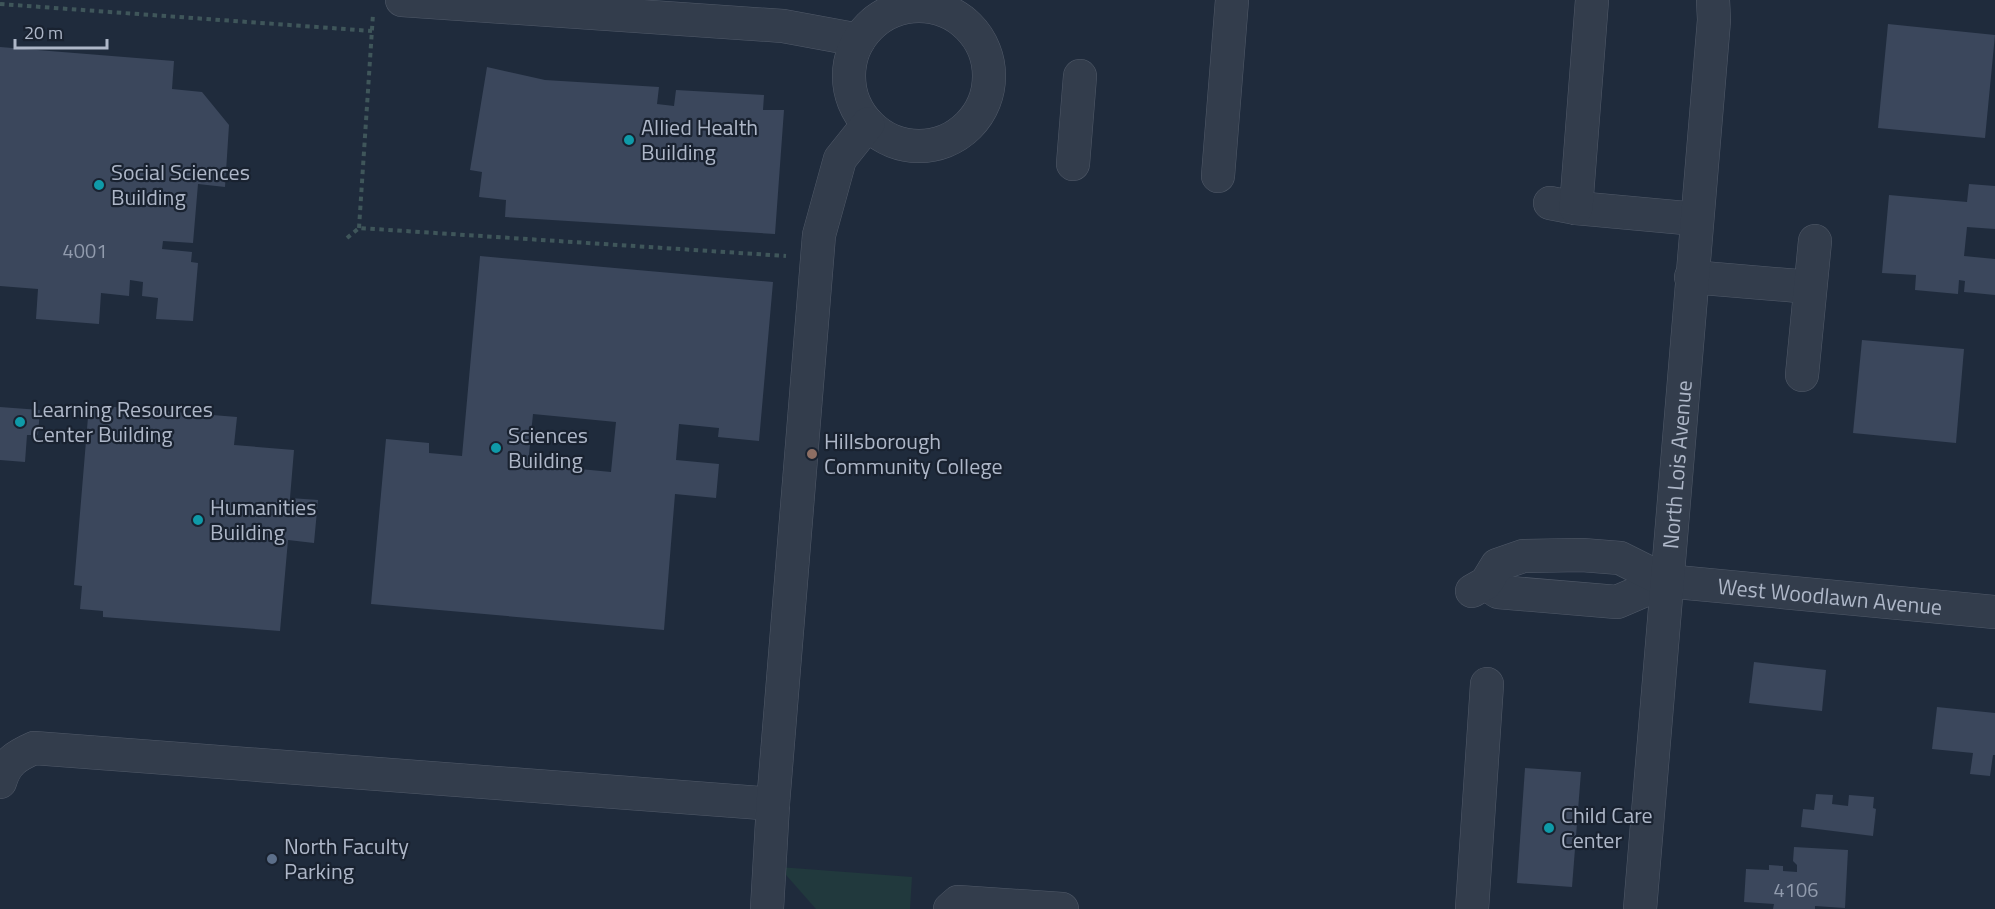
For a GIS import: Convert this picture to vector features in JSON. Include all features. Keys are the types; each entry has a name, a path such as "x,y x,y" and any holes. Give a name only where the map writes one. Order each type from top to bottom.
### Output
{"street":[{"path":"1218,176 1232,0"},
{"path":"1592,0 1563,206 1696,219"},
{"path":"388,5 783,26 859,40"},
{"path":"916,6 938,9 959,19 976,34 987,56 990,79 985,102 973,122 954,137 933,145 909,146 886,138 868,124 856,106 850,84 851,61 859,40 874,23 893,11 916,6"},
{"name":"North Lois Avenue","path":"1640,909 1715,7"},
{"path":"1073,164 1080,76"},
{"path":"767,909 773,804 819,235 840,159 868,124"},
{"path":"1802,375 1815,241"},
{"path":"1691,277 1810,287"},
{"path":"1582,555 1620,558 1666,581 1617,602 1498,592 1479,587 1497,565 1523,556 1582,555"},
{"name":"West Woodlawn Avenue","path":"1666,581 1995,612"},
{"path":"1472,909 1487,684"},
{"path":"0,782 6,766 17,755 34,748 773,804"},
{"path":"950,909 958,902 1020,908 1062,909"}],"path":[{"path":"0,4 372,31"},
{"path":"359,228 372,31 388,5"},
{"path":"347,238 359,228 817,258"}],"green space":[{"path":"779,867 912,877 910,909 816,909"}],"building":[{"path":"1888,24 1995,35 1985,138 1878,128"},
{"name":"Social Sciences Building","path":"0,47 174,61 172,89 202,92 229,125 225,187 198,184 193,243 163,241 162,249 192,252 191,262 198,263 193,321 156,319 158,298 142,296 143,282 130,280 129,296 101,293 99,324 36,319 38,289 0,286"},
{"name":"Allied Health Building","path":"487,67 545,80 659,87 657,104 674,106 676,90 764,95 763,110 784,110 775,234 505,217 506,200 479,197 482,172 470,170"},
{"path":"1969,184 1995,186 1995,229 1967,227 1964,256 1995,259 1995,295 1964,292 1965,281 1959,280 1958,294 1915,290 1916,275 1882,273 1889,195 1967,202"},
{"name":"Sciences Building","path":"480,256 773,282 759,441 718,437 719,428 679,424 676,460 719,464 716,498 675,494 664,630 371,604 386,439 429,443 429,453 462,456","holes":["533,414 616,422 611,472 528,464"]},
{"path":"1862,340 1964,349 1956,443 1853,433"},
{"name":"Humanities Building","path":"89,405 237,417 234,445 294,450 290,498 318,500 314,543 288,540 280,631 103,617 103,611 80,609 82,586 74,585"},
{"name":"Learning Resources Center Building","path":"0,407 40,410 38,435 27,435 25,462 0,460"},
{"path":"1754,662 1826,670 1822,711 1749,703"},
{"path":"1937,707 1995,713 1995,755 1993,755 1990,776 1970,774 1973,753 1932,749"},
{"name":"Child Care Center","path":"1525,768 1581,772 1572,887 1517,883"},
{"path":"1816,794 1833,795 1832,804 1848,806 1849,795 1874,797 1873,808 1876,809 1873,836 1801,827 1803,809 1814,810"},
{"path":"1794,847 1848,850 1845,908 1815,906 1815,909 1773,909 1774,904 1744,902 1746,869 1769,870 1769,865 1783,866 1783,871 1797,872 1797,865 1793,861"}],"place":[{"name":"Allied Health Building","path":"629,140"},
{"name":"Social Sciences Building","path":"99,185"},
{"name":"Learning Resources Center Building","path":"20,422"},
{"name":"Sciences Building","path":"496,448"},
{"name":"Hillsborough Community College","path":"812,454"},
{"name":"Humanities Building","path":"198,520"},
{"name":"Child Care Center","path":"1549,828"},
{"name":"North Faculty Parking","path":"272,859"}]}
